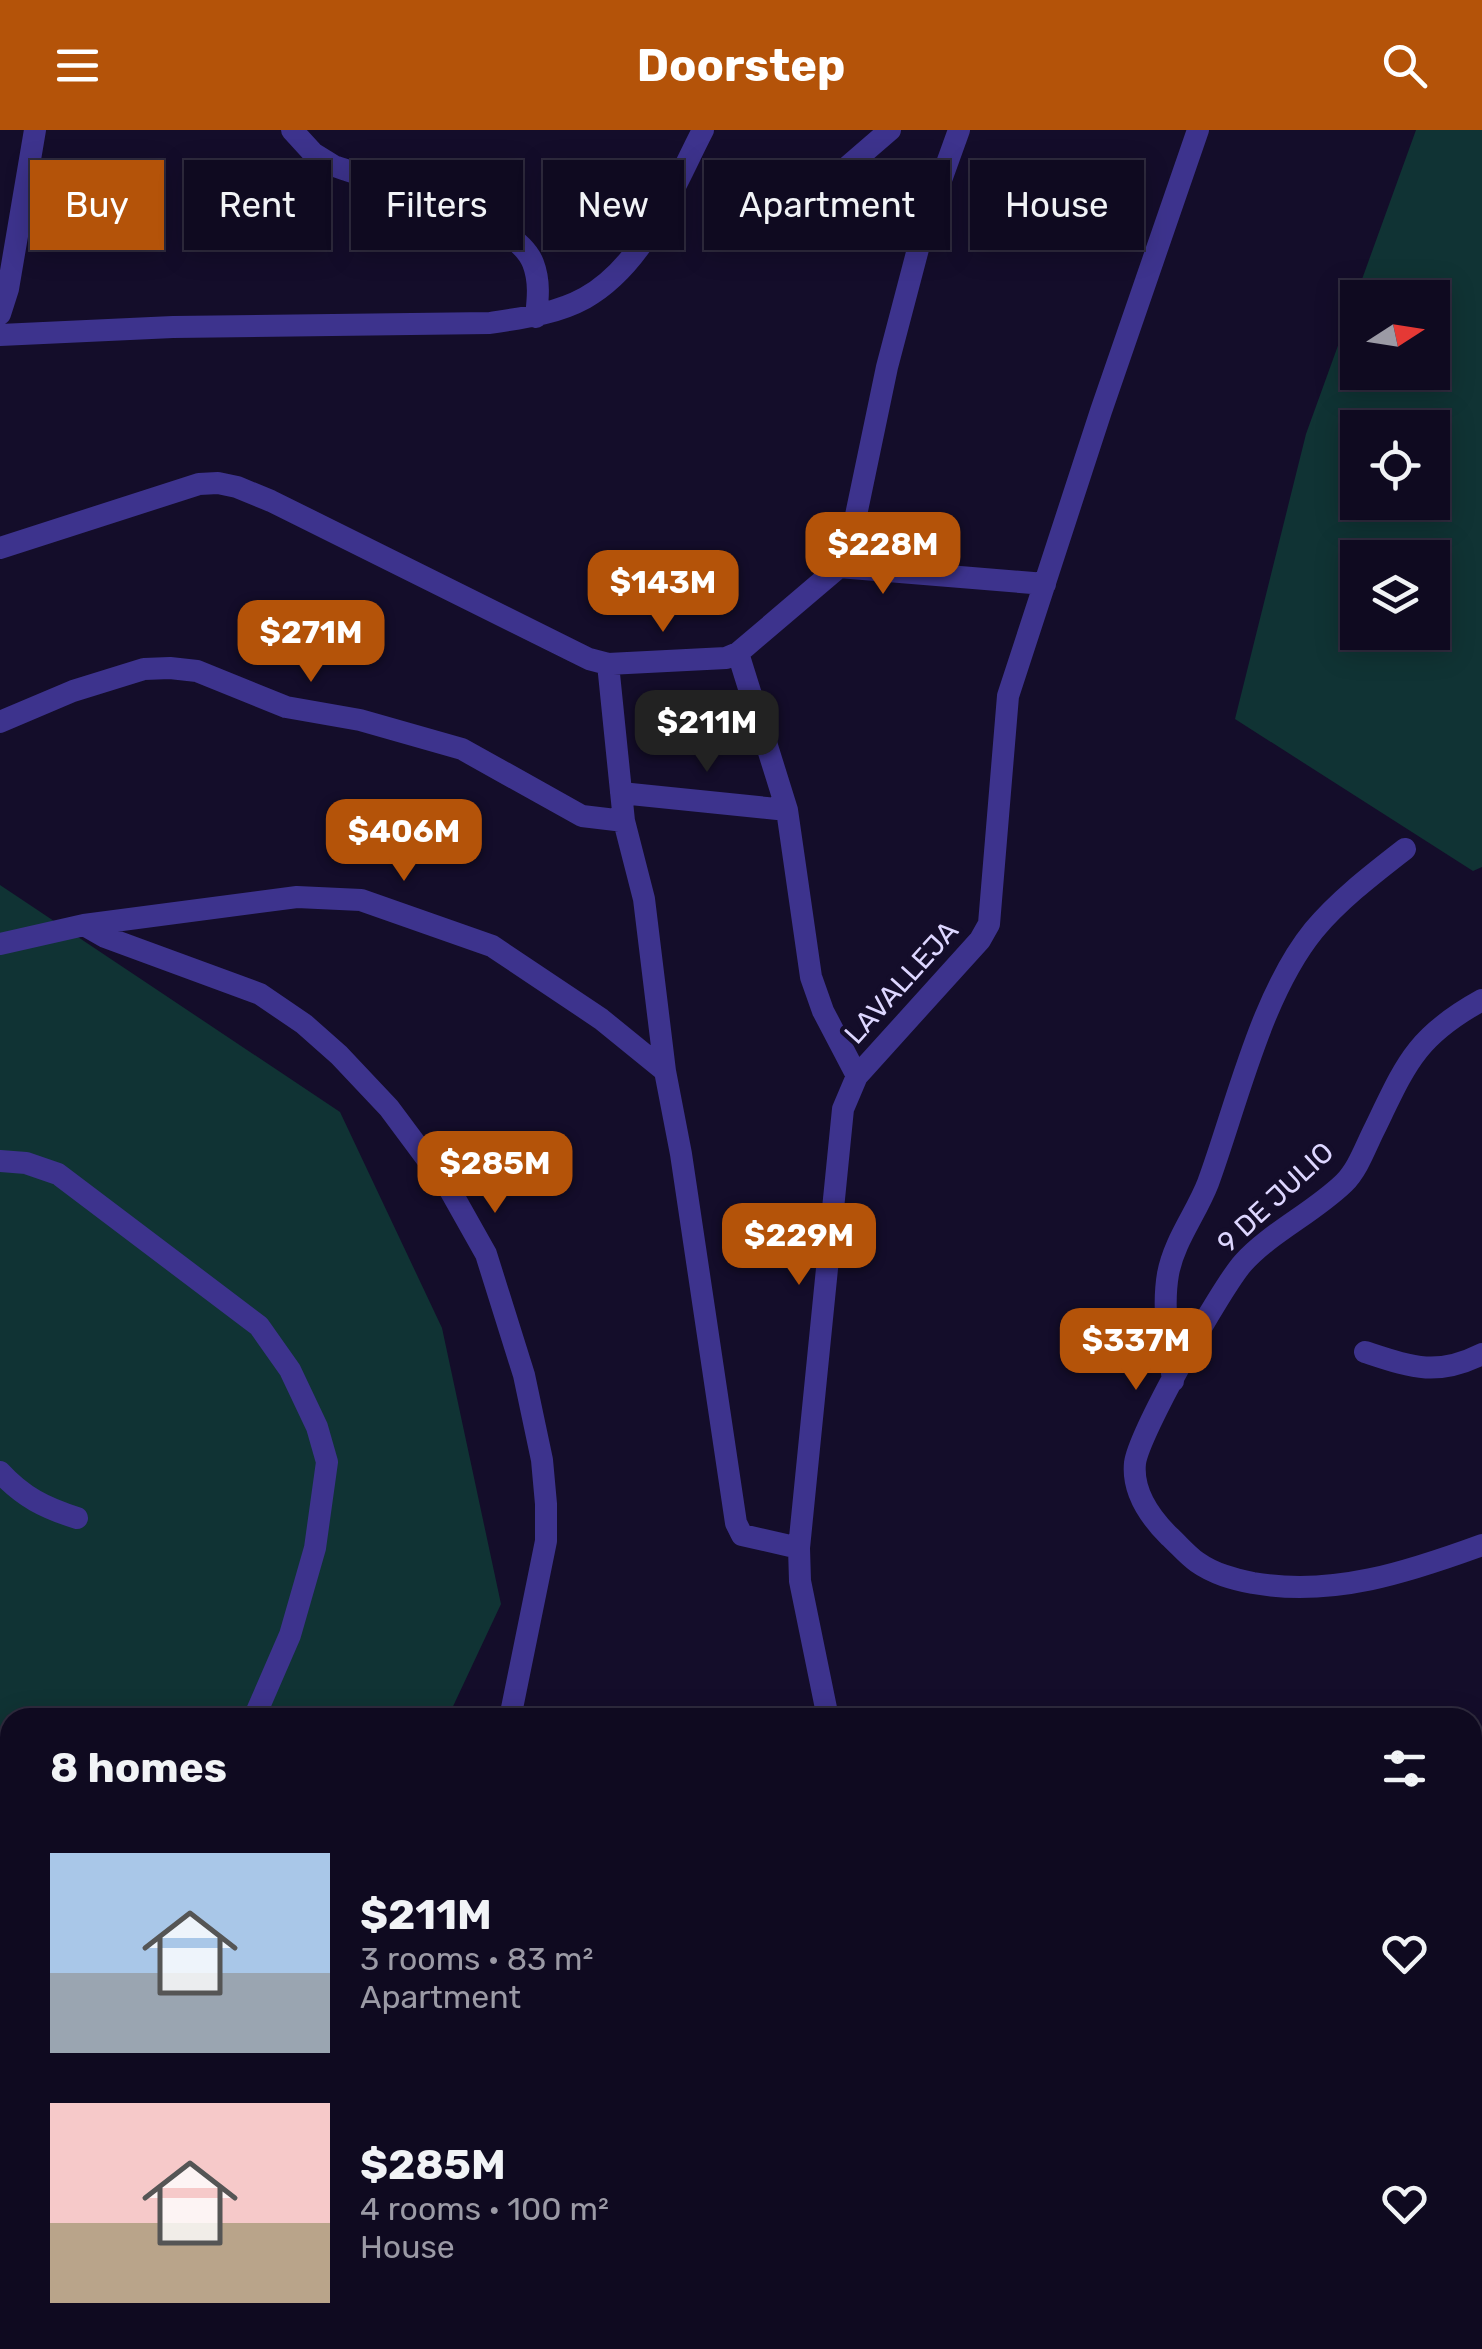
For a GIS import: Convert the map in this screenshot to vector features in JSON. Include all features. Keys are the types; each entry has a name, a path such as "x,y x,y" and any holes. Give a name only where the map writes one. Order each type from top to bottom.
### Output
{"street":[{"path":"0,314 8,288 35,130"},
{"path":"292,130 313,154 334,166 475,216 515,239 533,261 539,289 536,317"},
{"path":"0,335 173,327 490,324 536,317 583,299 622,268 656,221 703,130"},
{"path":"855,160 890,130"},
{"path":"0,548 199,484 218,482 271,502 589,658 608,664 726,658 738,653 839,567 855,520 887,367 923,230 959,130"},
{"name":"LAVALLEJA","path":"826,1708 800,1581 798,1548 844,1109 857,1076 980,940 990,924 1008,696 1100,411 1198,130"},
{"path":"839,567 1045,584"},
{"path":"738,653 787,810 812,977 822,1011 857,1076"},
{"path":"608,664 624,821 644,900 665,1071 736,1523 742,1534 798,1548"},
{"path":"0,722 73,692 144,670 197,671 286,707 360,720 462,749 582,816 624,821"},
{"path":"621,793 787,810"},
{"path":"1173,1381 1166,1330 1168,1274 1184,1230 1206,1189 1274,996 1313,931 1336,906 1405,849"},
{"path":"0,944 84,925 297,897 361,900 492,946 602,1018 665,1071"},
{"path":"84,925 106,937 260,994 304,1024 340,1055 389,1108 450,1190 486,1254 524,1376 542,1460 546,1504 546,1541 512,1708"},
{"name":"9 DE JULIO","path":"1482,1000 1434,1030 1410,1058 1360,1160 1345,1182 1243,1263 1173,1381 1140,1444 1135,1466 1139,1496 1156,1523 1196,1562 1226,1578 1276,1587 1328,1587 1416,1569 1482,1545"},
{"path":"0,1161 26,1163 58,1174 258,1326 290,1370 327,1462 314,1548 290,1635 258,1708"},
{"path":"1365,1352 1414,1368 1441,1369 1482,1354"},
{"path":"0,1472 14,1488 40,1506 77,1518"}],"green space":[{"path":"1416,130 1482,130 1482,867 1473,871 1235,719 1306,434 1340,340 1340,390 1450,390 1450,280 1362,280"},
{"path":"0,885 340,1112 442,1328 501,1604 452,1708 0,1708"}]}
